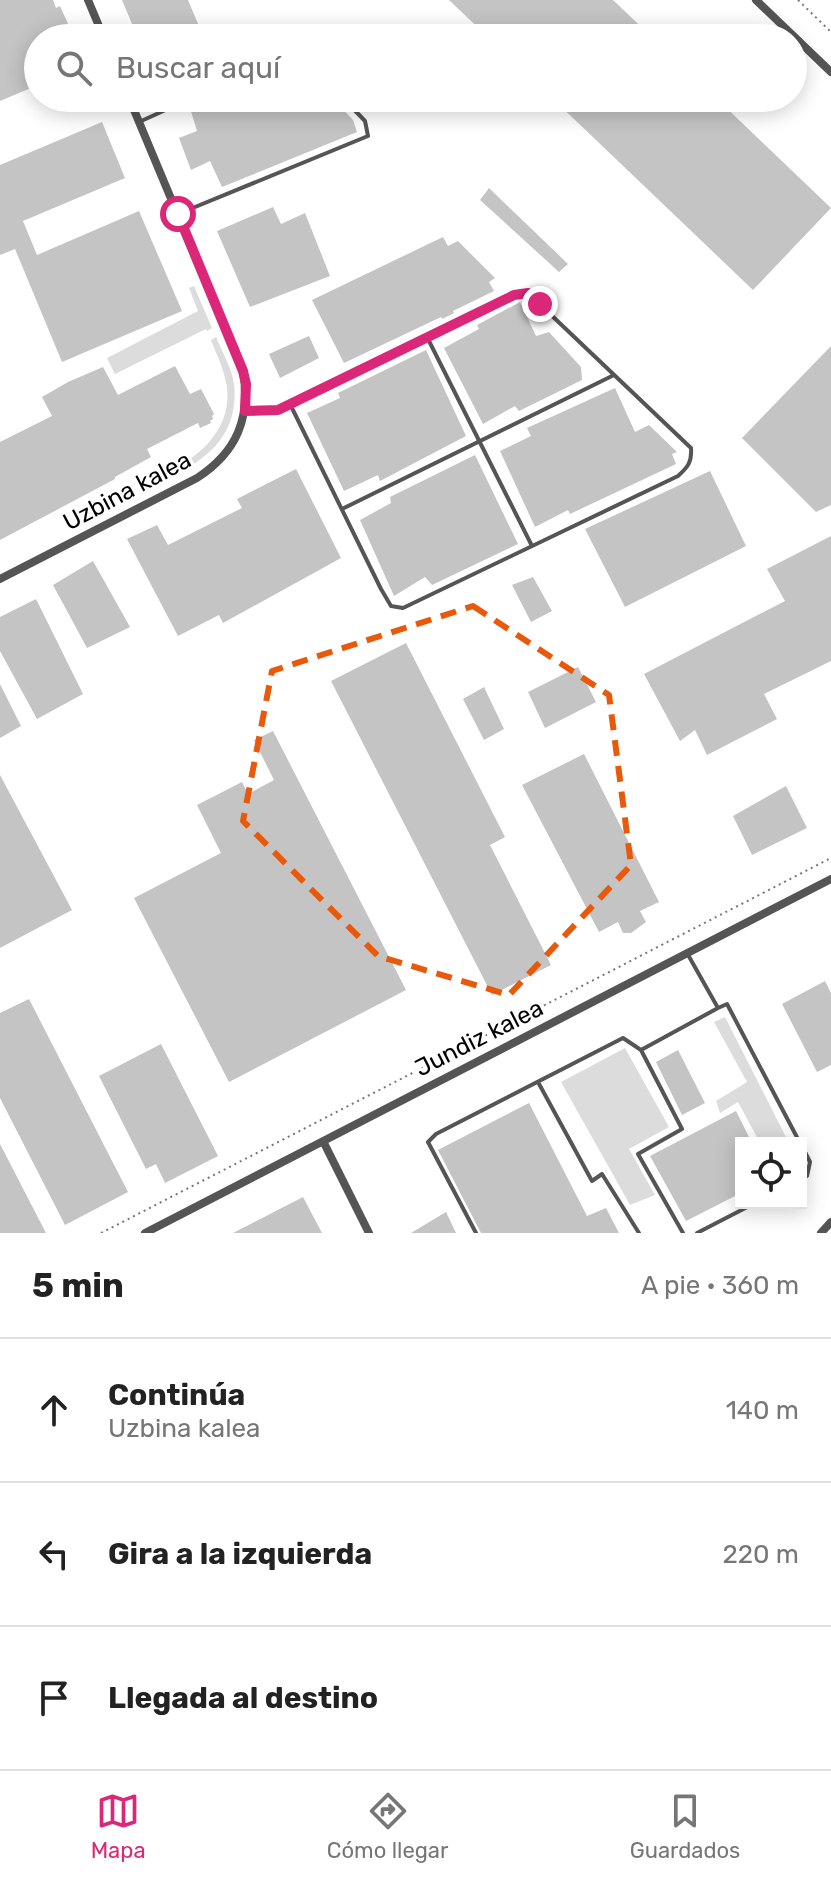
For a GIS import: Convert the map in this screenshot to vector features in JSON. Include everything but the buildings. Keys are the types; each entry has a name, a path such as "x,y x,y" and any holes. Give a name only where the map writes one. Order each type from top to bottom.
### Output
{"street":[{"path":"88,0 98,24"},
{"path":"756,0 781,24"},
{"path":"807,49 831,72"},
{"name":"Uzbina kalea","path":"0,579 209,470 235,440 241,426 246,384 243,371 135,112"},
{"name":"Jundiz kalea","path":"145,1233 831,879"},
{"path":"323,1141 369,1233"},
{"path":"821,1233 831,1222"}],"lane":[{"path":"139,122 161,112"},
{"path":"178,214 368,136 365,121 356,112"},
{"path":"245,411 278,410 290,404 427,337 514,295 528,293 691,448 692,459 688,468 678,476 403,608 391,606 290,404"},
{"path":"427,337 532,546"},
{"path":"342,509 614,375"},
{"path":"687,953 718,1008"},
{"path":"641,1050 727,1004 797,1137"},
{"path":"476,1233 428,1142 436,1134 623,1038 641,1050 682,1129 638,1154 683,1233"},
{"path":"538,1082 592,1181 602,1174 639,1233"},
{"path":"807,1156 810,1162 807,1176"},
{"path":"697,1233 743,1209"}],"path":[{"path":"798,0 831,32"},
{"path":"101,1233 831,858"}],"highlighted area":[{"path":"473,606 609,695 631,865 509,995 378,956 243,821 272,671"}],"shaded area":[{"path":"194,286 212,328 115,374 107,358 198,311 189,288"},
{"path":"216,337 233,378 235,400 232,414 228,427 213,449 178,473 175,468 208,444 226,410 226,382 211,340"},
{"path":"725,1017 786,1137 757,1137 738,1102 720,1113 716,1101 747,1082 714,1022"},
{"path":"625,1048 669,1127 629,1149 655,1195 630,1205 561,1082"}],"route":[{"path":"178,214 243,371 245,411 278,410 514,295 528,293 540,304"}]}
